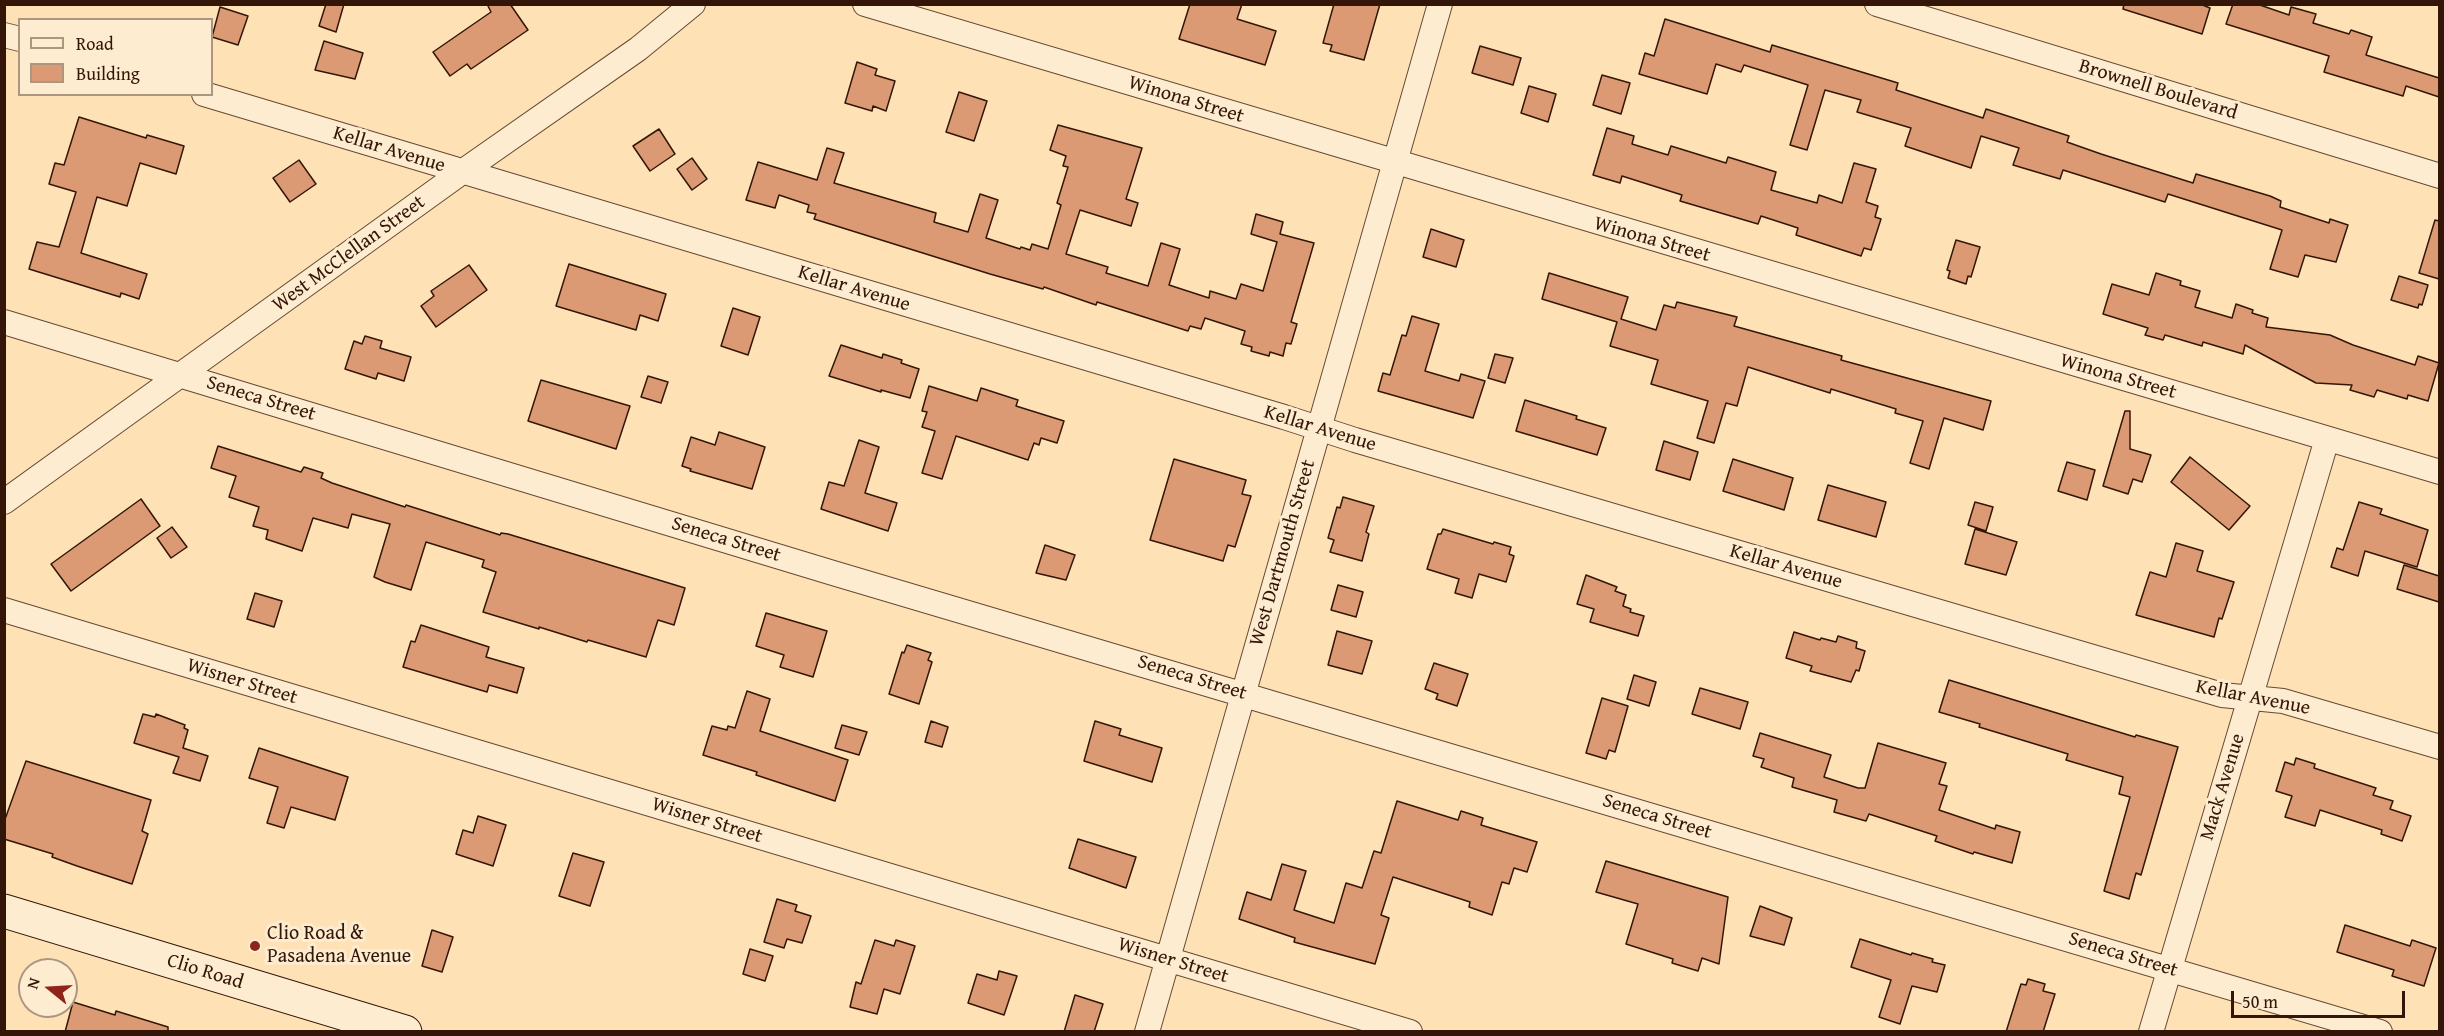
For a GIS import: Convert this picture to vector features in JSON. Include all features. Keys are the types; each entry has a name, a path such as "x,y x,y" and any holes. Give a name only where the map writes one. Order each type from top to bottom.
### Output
{"main road":[{"name":"Clio Road","path":"4,911 405,1032"}],"street":[{"name":"West McClellan Street","path":"4,502 462,172 638,49 693,4"},
{"name":"Winona Street","path":"865,4 2439,472"},
{"name":"West Dartmouth Street","path":"1148,1032 1440,4"},
{"name":"Brownell Boulevard","path":"1877,4 2439,176"},
{"name":"Kellar Avenue","path":"211,96 1319,429 2222,695 2290,703 2439,747"},
{"name":"Seneca Street","path":"4,322 832,573 2380,1032"},
{"name":"Mack Avenue","path":"2151,1032 2327,439"},
{"name":"Wisner Street","path":"4,610 1410,1032"}],"building":[{"path":"326,4 344,4 336,32 319,26"},
{"path":"487,4 510,4 528,30 471,69 467,64 450,76 433,52 491,12"},
{"path":"1190,4 1242,4 1237,19 1276,31 1265,65 1179,39"},
{"path":"1334,4 1380,4 1364,60 1330,51 1332,45 1323,43"},
{"path":"2124,4 2200,4 2210,8 2202,34 2123,9"},
{"path":"2233,4 2257,4 2289,15 2291,7 2316,14 2313,23 2349,34 2351,30 2372,37 2366,55 2439,78 2439,97 2406,86 2403,96 2324,72 2329,56 2226,24"},
{"path":"220,7 248,16 238,45 213,37"},
{"path":"1665,19 1770,52 1772,45 1898,83 1896,90 1983,118 1986,109 2069,136 2067,142 2193,183 2196,174 2270,196 2281,201 2280,207 2329,223 2330,219 2348,225 2336,262 2305,255 2298,277 2270,269 2282,230 2168,194 2165,202 2063,170 2060,179 2013,165 2019,148 1981,136 1971,168 1905,146 1911,128 1857,112 1861,100 1825,90 1807,150 1790,145 1808,85 1744,65 1741,72 1716,64 1707,94 1639,74 1645,53 1654,56"},
{"path":"324,41 363,53 355,79 315,70"},
{"path":"1480,46 1521,58 1513,85 1472,73"},
{"path":"857,62 877,69 875,75 895,81 886,111 873,106 872,111 845,103"},
{"path":"1602,75 1630,83 1621,114 1593,105"},
{"path":"1529,86 1556,94 1548,122 1521,113"},
{"path":"959,92 987,101 974,141 946,132"},
{"path":"79,117 146,138 147,135 184,146 176,174 140,163 127,206 97,197 81,253 147,274 139,299 121,293 120,297 29,269 37,242 59,247 76,192 49,184 55,163 64,165"},
{"path":"1058,125 1142,148 1126,199 1138,203 1131,226 1080,210 1066,254 1108,267 1106,273 1148,286 1161,243 1180,249 1169,285 1209,298 1210,291 1236,299 1241,284 1263,291 1277,242 1251,234 1256,214 1283,222 1280,234 1314,243 1291,322 1297,324 1291,344 1286,343 1283,356 1270,352 1269,356 1251,351 1252,347 1241,344 1245,331 1205,318 1201,329 1190,326 1188,331 1097,302 1096,305 1044,287 1043,289 990,274 814,219 816,214 807,212 809,205 779,195 775,208 746,200 758,162 817,180 827,148 844,153 834,183 936,213 934,222 968,232 980,194 998,200 986,238 1020,249 1021,247 1030,250 1032,244 1048,249 1061,205 1057,203 1068,167 1063,166 1066,156 1050,150"},
{"path":"1607,128 1634,136 1632,144 1668,155 1671,146 1726,163 1728,157 1776,172 1771,190 1817,203 1819,195 1842,203 1854,163 1876,169 1866,202 1878,206 1875,217 1881,219 1871,250 1864,248 1861,256 1796,235 1798,228 1761,216 1758,224 1680,201 1682,195 1622,176 1620,183 1593,175"},
{"path":"659,129 675,154 650,171 633,146"},
{"path":"692,158 707,179 692,190 677,169"},
{"path":"299,160 316,184 290,202 273,178"},
{"path":"2435,220 2439,221 2439,279 2419,273"},
{"path":"1431,229 1464,240 1456,267 1423,257"},
{"path":"1956,240 1980,247 1971,277 1968,276 1966,284 1948,278 1950,271 1947,270"},
{"path":"569,264 666,294 658,321 640,315 636,330 556,306"},
{"path":"469,265 487,290 436,327 421,306 434,296 431,291"},
{"path":"1549,273 1628,297 1621,319 1656,330 1664,305 1675,308 1677,302 1737,317 1734,326 1842,356 1841,360 1991,401 1983,430 1944,418 1929,469 1910,463 1923,421 1895,413 1896,409 1831,389 1830,393 1748,367 1737,406 1726,403 1714,443 1697,438 1708,401 1651,384 1658,360 1610,346 1617,322 1542,299"},
{"path":"2156,273 2181,281 2180,285 2200,291 2195,307 2232,318 2236,304 2253,310 2252,313 2268,318 2266,327 2330,335 2415,365 2418,356 2439,363 2428,401 2408,395 2407,399 2377,390 2374,397 2350,390 2352,385 2316,383 2245,345 2243,354 2203,342 2202,346 2165,335 2163,340 2145,335 2148,328 2103,314 2112,284 2149,295"},
{"path":"2399,276 2428,285 2422,305 2419,304 2418,308 2391,300"},
{"path":"733,308 760,317 748,355 721,346"},
{"path":"1412,316 1439,324 1425,371 1459,381 1461,374 1485,381 1473,418 1378,391 1383,373 1390,375 1402,335 1406,336"},
{"path":"365,336 382,341 380,348 411,357 404,381 378,373 376,379 345,369 354,341 362,344"},
{"path":"841,345 882,358 883,354 919,369 910,398 881,390 881,392 829,376"},
{"path":"1495,354 1513,358 1505,383 1488,378"},
{"path":"648,376 668,382 661,403 641,397"},
{"path":"541,380 630,406 616,449 528,421"},
{"path":"929,386 977,401 981,388 1018,400 1016,406 1064,421 1057,443 1041,438 1039,445 1034,443 1028,460 956,436 942,479 922,473 935,431 922,427 927,412 922,411"},
{"path":"1525,400 1577,416 1576,419 1606,428 1597,455 1516,431"},
{"path":"2125,411 2130,411 2130,449 2151,455 2142,482 2133,479 2128,494 2103,486"},
{"path":"719,432 765,447 752,489 690,471 691,469 682,466 691,437 715,445"},
{"path":"859,440 879,447 865,493 897,503 888,531 821,509 829,482 844,486"},
{"path":"1664,441 1698,452 1690,480 1656,470"},
{"path":"218,446 301,472 304,467 323,473 321,478 332,483 405,507 406,505 500,535 501,533 508,534 685,588 674,625 658,620 646,657 483,612 496,572 482,567 484,560 426,542 411,590 385,582 374,577 390,524 352,514 348,528 313,518 302,551 266,539 268,530 253,526 259,507 229,497 236,476 211,468"},
{"path":"2190,457 2250,506 2229,530 2171,482"},
{"path":"1174,459 1246,480 1242,494 1251,496 1235,547 1228,545 1223,561 1150,540"},
{"path":"1733,459 1793,478 1784,510 1723,491"},
{"path":"2067,462 2095,470 2087,500 2058,491"},
{"path":"1828,485 1886,502 1876,537 1818,520"},
{"path":"1343,497 1374,506 1366,532 1369,534 1362,561 1330,552 1334,540 1328,538 1337,507 1340,508"},
{"path":"141,499 160,526 71,591 51,564"},
{"path":"1975,502 1993,507 1986,531 1968,525"},
{"path":"2359,502 2382,509 2380,514 2428,530 2417,567 2365,551 2358,576 2331,567 2337,548 2343,550"},
{"path":"172,527 187,547 171,558 157,538"},
{"path":"1443,529 1511,547 1509,554 1514,556 1506,582 1479,574 1472,598 1455,593 1459,579 1427,569 1438,534 1441,534"},
{"path":"1975,529 2017,542 2006,575 1965,564"},
{"path":"2176,543 2203,551 2197,571 2234,582 2214,637 2136,615 2150,572 2166,577"},
{"path":"1045,545 1075,555 1066,580 1036,573"},
{"path":"2404,565 2439,576 2439,602 2397,589"},
{"path":"1586,575 1617,587 1615,591 1626,595 1623,606 1631,609 1630,612 1644,616 1638,636 1590,622 1594,609 1577,604"},
{"path":"1338,585 1363,592 1356,617 1331,610"},
{"path":"255,593 282,601 274,627 247,619"},
{"path":"766,613 827,631 813,677 780,667 784,655 756,646"},
{"path":"421,625 489,647 486,657 524,668 517,693 489,685 487,692 403,667 411,641 415,642"},
{"path":"1337,631 1372,641 1362,674 1328,665"},
{"path":"1794,632 1820,640 1821,638 1836,642 1838,636 1857,642 1856,648 1865,651 1859,671 1856,670 1851,682 1810,671 1812,666 1786,658"},
{"path":"907,645 931,653 928,660 932,662 919,704 889,694 902,652 904,653"},
{"path":"1434,663 1468,674 1457,706 1436,699 1438,694 1425,689"},
{"path":"1634,675 1656,682 1649,706 1627,699"},
{"path":"1949,680 2135,737 2136,735 2178,747 2141,875 2136,873 2129,899 2104,891 2130,797 2119,794 2123,777 2066,760 2068,754 1979,727 1980,724 1939,712"},
{"path":"1700,688 1748,702 1740,729 1692,714"},
{"path":"747,691 770,699 760,731 848,760 835,801 703,755 712,726 727,730 728,726 735,728"},
{"path":"1602,698 1628,706 1615,752 1609,750 1606,759 1586,753"},
{"path":"143,714 155,717 156,714 185,725 184,728 188,730 183,748 208,756 200,781 173,773 179,757 134,743"},
{"path":"931,721 948,727 942,747 925,742"},
{"path":"1095,721 1121,729 1119,735 1162,748 1152,782 1084,761"},
{"path":"842,725 867,732 859,755 835,748"},
{"path":"1760,733 1831,755 1824,777 1858,788 1865,788 1878,743 1946,763 1939,784 1947,786 1939,810 1995,829 1996,825 2020,832 2012,863 1974,852 1973,854 1935,841 1937,836 1869,814 1866,821 1834,812 1837,800 1792,787 1794,778 1761,767 1764,759 1753,756"},
{"path":"259,748 348,777 335,820 291,807 284,828 267,823 278,787 249,778"},
{"path":"2296,758 2315,764 2314,768 2376,788 2373,795 2393,801 2390,809 2411,816 2402,841 2381,834 2382,830 2320,810 2315,826 2285,817 2292,796 2276,791 2285,762 2294,765"},
{"path":"26,761 151,800 142,831 148,834 132,884 52,857 53,854 4,839 4,822"},
{"path":"1397,801 1458,820 1461,811 1483,818 1481,825 1537,842 1527,872 1514,868 1509,884 1502,882 1492,915 1469,907 1470,902 1393,877 1381,915 1389,918 1375,964 1294,942 1295,938 1239,919 1247,892 1271,900 1282,864 1306,871 1294,910 1334,923 1346,883 1362,888 1374,851 1381,853"},
{"path":"478,816 506,825 493,866 456,854 463,830 473,833"},
{"path":"1078,839 1136,857 1126,888 1069,868"},
{"path":"573,853 604,862 590,906 559,896"},
{"path":"1606,861 1728,897 1719,964 1702,958 1698,971 1672,963 1673,959 1626,944 1638,904 1596,892"},
{"path":"777,899 797,905 795,911 811,916 802,943 787,939 784,948 764,942"},
{"path":"1760,906 1792,918 1784,945 1750,936"},
{"path":"2345,925 2410,946 2412,940 2436,948 2424,986 2392,976 2394,970 2337,952"},
{"path":"432,930 453,937 442,972 422,966"},
{"path":"1860,939 1911,955 1912,953 1933,959 1932,962 1945,965 1937,992 1912,986 1900,1024 1879,1017 1891,980 1851,967"},
{"path":"875,940 894,946 896,940 915,946 900,994 884,989 877,1014 850,1007 856,982 861,984"},
{"path":"750,949 773,956 765,981 743,974"},
{"path":"999,971 1017,976 1004,1015 968,1003 977,974 997,980"},
{"path":"2028,979 2045,984 2043,991 2055,994 2043,1032 2006,1032 2021,984 2026,985"},
{"path":"1075,995 1103,1004 1094,1032 1064,1032"},
{"path":"78,1004 115,1015 116,1011 168,1027 168,1032 65,1032 69,1018 78,1018"}],"place":[{"name":"Clio Road & Pasadena Avenue","path":"255,946"}]}
